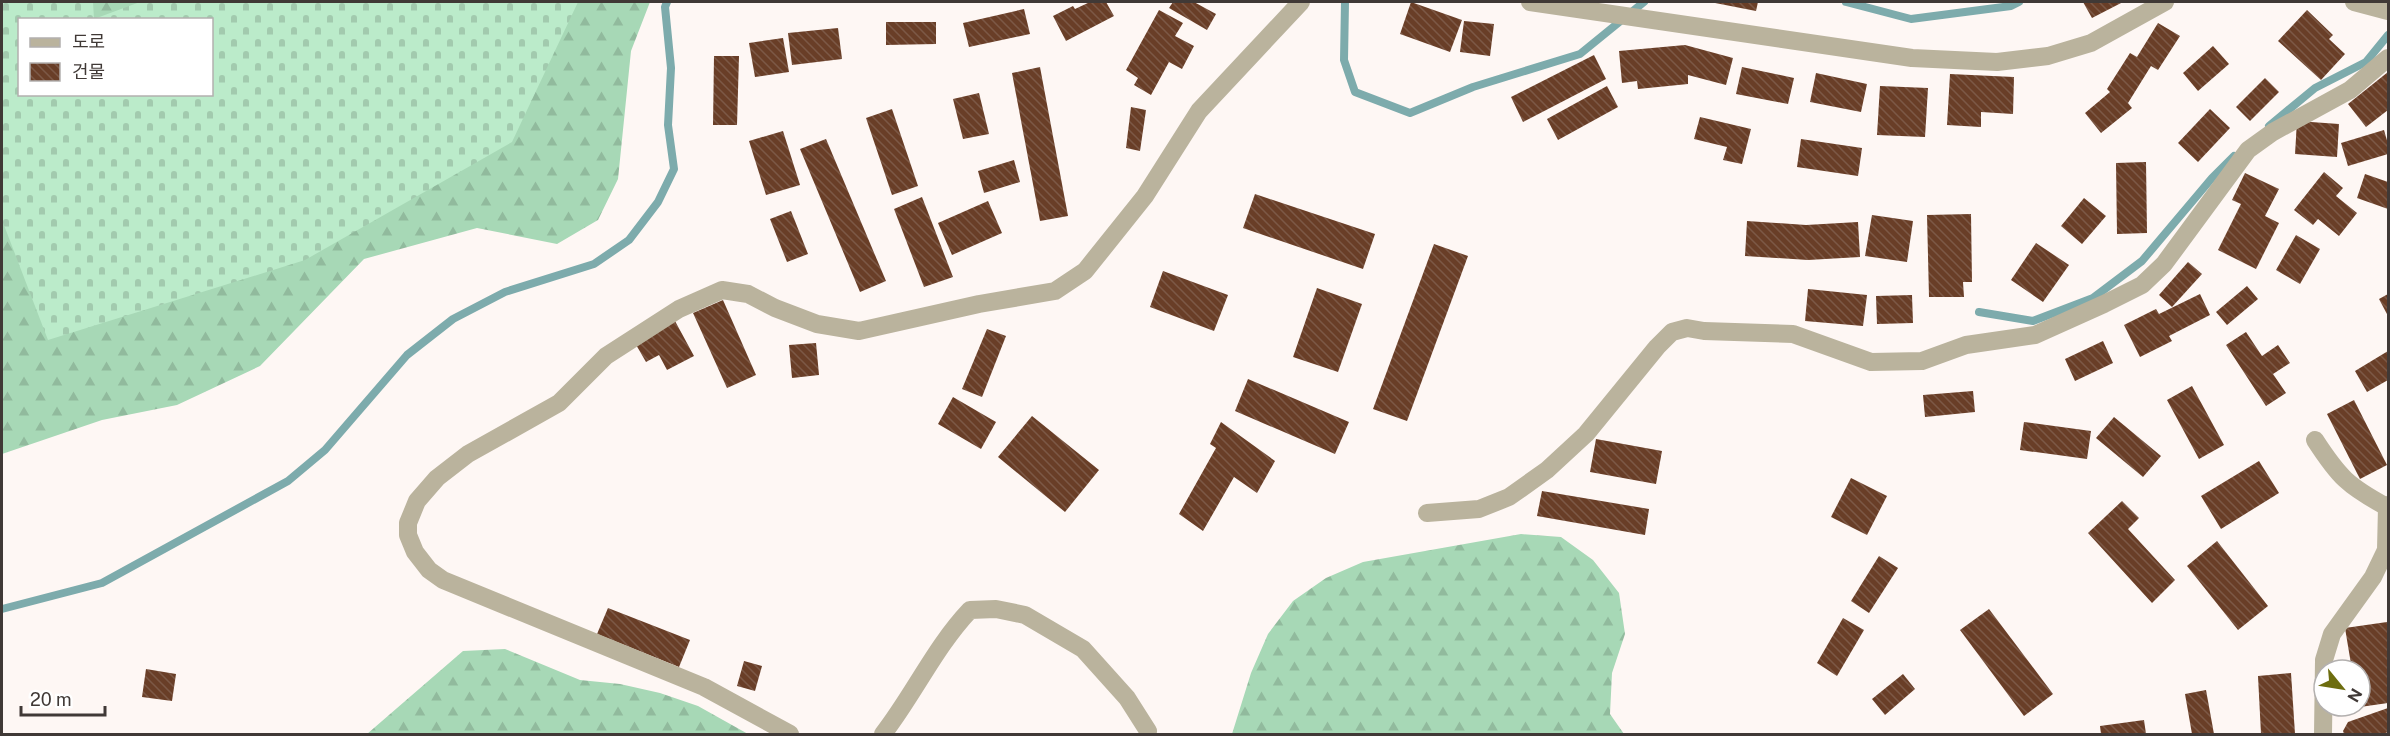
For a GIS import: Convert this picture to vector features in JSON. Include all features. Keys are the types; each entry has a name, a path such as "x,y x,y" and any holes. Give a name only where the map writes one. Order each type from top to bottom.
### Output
{"street":[{"path":"790,735 704,687 443,580 429,570 415,552 408,535 408,523 417,501 436,478 468,454 559,403 606,356 679,309 722,290 748,294 775,308 817,324 859,331 980,304 1055,291 1085,271 1145,196 1199,111 1301,2"},
{"path":"1530,2 1912,58 1997,62 2048,56 2091,43 2165,2"},
{"path":"2354,2 2388,11"},
{"path":"1427,513 1479,509 1509,497 1547,470 1586,434 1672,332 1687,328 1704,331 1793,334 1871,362 1922,362 1966,345 2035,334 2104,304 2142,285 2164,264 2248,150 2273,132 2350,90 2388,58"},
{"path":"2315,440 2333,468 2355,490 2388,506 2386,550 2373,577 2332,634 2324,660 2323,735"},
{"path":"883,735 904,707 949,632 970,610 996,609 1025,615 1083,649 1127,698 1148,731"}],"green space":[{"path":"2,2 650,2 631,51 618,179 598,220 557,244 477,228 364,259 260,366 177,405 102,420 2,454"},
{"path":"2,2 93,2 94,18 18,18 18,96 213,96 213,18 97,18 140,2 578,2 512,142 305,260 48,340 2,220"},
{"path":"1521,534 1561,537 1593,560 1619,593 1625,634 1612,673 1610,714 1624,734 1232,734 1251,673 1268,634 1293,601 1326,578 1363,562"},
{"path":"505,649 580,680 620,684 660,693 698,706 748,734 367,734 463,651"}],"building":[{"path":"1090,2 1106,2 1114,16 1066,41 1053,16 1073,6 1075,9"},
{"path":"1173,2 1194,2 1216,14 1207,30 1169,8"},
{"path":"1411,2 1462,20 1450,52 1400,34"},
{"path":"1710,2 1758,2 1756,11"},
{"path":"2083,2 2123,2 2092,18"},
{"path":"1024,9 1030,34 969,47 963,23"},
{"path":"1159,10 1183,23 1175,36 1194,46 1182,69 1169,62 1151,95 1134,85 1138,78 1126,70"},
{"path":"2307,10 2333,35 2329,39 2345,54 2321,80 2278,41"},
{"path":"1464,21 1494,24 1490,56 1460,52"},
{"path":"886,22 936,22 936,44 886,45"},
{"path":"2158,23 2180,36 2158,70 2151,66 2128,103 2132,108 2101,133 2085,113 2110,92 2107,89 2130,53 2137,57"},
{"path":"838,28 842,59 792,65 788,33"},
{"path":"783,38 789,72 755,77 749,43"},
{"path":"1685,45 1733,58 1726,85 1688,75 1688,84 1638,89 1637,81 1622,83 1619,51"},
{"path":"2213,46 2229,64 2198,91 2183,73"},
{"path":"1594,55 1606,79 1523,122 1511,97"},
{"path":"714,56 739,56 737,125 713,125"},
{"path":"1040,67 1068,216 1040,221 1012,73"},
{"path":"1742,67 1794,78 1788,104 1736,94"},
{"path":"2388,72 2388,110 2366,127 2348,104"},
{"path":"1816,73 1867,84 1861,112 1810,102"},
{"path":"1950,74 2014,77 2013,114 1981,112 1981,127 1947,125"},
{"path":"2265,78 2279,92 2250,121 2236,107"},
{"path":"1607,86 1618,107 1558,140 1547,119"},
{"path":"1880,86 1928,88 1925,137 1877,135"},
{"path":"979,93 989,134 963,139 953,99"},
{"path":"1131,107 1146,110 1140,151 1126,148"},
{"path":"892,109 918,186 892,195 866,118"},
{"path":"2210,109 2230,128 2198,162 2178,143"},
{"path":"1700,117 1751,129 1742,164 1723,160 1727,147 1694,139"},
{"path":"2297,121 2339,124 2337,157 2295,154"},
{"path":"2384,130 2388,154 2348,166 2341,143"},
{"path":"783,131 800,185 766,195 749,141"},
{"path":"826,139 886,281 860,292 800,149"},
{"path":"1801,139 1862,148 1858,176 1797,167"},
{"path":"1014,160 1020,182 984,193 978,171"},
{"path":"2146,162 2147,233 2117,234 2116,163"},
{"path":"2324,172 2343,188 2336,196 2357,213 2339,236 2318,219 2313,225 2294,210"},
{"path":"2245,173 2279,189 2265,216 2279,223 2256,269 2218,250 2241,204 2232,200"},
{"path":"2365,174 2388,182 2388,209 2357,198"},
{"path":"1255,194 1375,234 1363,269 1243,228"},
{"path":"922,197 953,277 924,287 894,209"},
{"path":"2084,198 2106,216 2082,244 2061,226"},
{"path":"988,201 1002,233 952,255 938,223"},
{"path":"791,211 808,254 787,262 770,219"},
{"path":"1971,214 1972,282 1963,282 1964,297 1929,297 1927,215"},
{"path":"1872,215 1913,221 1907,262 1865,256"},
{"path":"1747,221 1806,225 1858,222 1860,257 1808,260 1745,256"},
{"path":"2296,235 2320,249 2300,284 2276,270"},
{"path":"2036,243 2069,265 2043,302 2011,280"},
{"path":"1434,244 1468,256 1407,421 1373,409"},
{"path":"2188,262 2202,274 2172,307 2159,295"},
{"path":"1163,271 1228,295 1214,331 1150,307"},
{"path":"2247,286 2258,299 2227,325 2216,312"},
{"path":"1317,288 1362,304 1338,372 1293,357"},
{"path":"1808,289 1867,295 1863,326 1805,321"},
{"path":"2200,294 2210,315 2169,336 2172,341 2140,357 2124,325 2156,309 2159,314"},
{"path":"2388,294 2388,316 2379,299"},
{"path":"1912,295 1913,323 1877,324 1876,296"},
{"path":"723,300 756,375 727,388 693,313"},
{"path":"675,321 694,356 667,370 659,355 646,362 635,343"},
{"path":"987,329 1006,336 982,397 962,389"},
{"path":"2246,332 2262,356 2278,345 2290,363 2273,374 2286,393 2266,406 2226,345"},
{"path":"2103,341 2113,363 2075,381 2065,359"},
{"path":"816,343 819,375 792,378 789,345"},
{"path":"2388,351 2388,380 2367,392 2355,371"},
{"path":"1248,379 1349,422 1335,454 1235,411"},
{"path":"2192,386 2224,445 2199,459 2167,400"},
{"path":"1973,391 1975,412 1925,417 1923,395"},
{"path":"953,397 996,422 981,449 938,424"},
{"path":"2354,400 2387,465 2360,479 2327,414"},
{"path":"1032,416 1099,470 1065,512 998,457"},
{"path":"2114,417 2161,456 2143,477 2096,438"},
{"path":"1221,422 1275,461 1257,493 1234,477 1203,531 1179,514 1216,448 1210,444"},
{"path":"2024,422 2091,431 2087,459 2020,450"},
{"path":"1596,439 1662,451 1656,484 1590,472"},
{"path":"2259,461 2279,493 2221,529 2201,496"},
{"path":"1851,478 1887,496 1867,535 1831,517"},
{"path":"1542,491 1649,509 1645,535 1537,516"},
{"path":"2122,501 2139,518 2128,529 2175,580 2152,603 2088,533"},
{"path":"2217,541 2268,606 2238,630 2187,566"},
{"path":"1879,556 1898,568 1869,613 1851,601"},
{"path":"608,608 690,640 679,667 597,634"},
{"path":"1989,609 2053,694 2024,716 1960,630"},
{"path":"1843,618 1864,630 1837,676 1817,663"},
{"path":"2387,622 2388,703 2372,705 2372,658 2350,658 2345,628"},
{"path":"744,661 762,666 755,691 737,686"},
{"path":"146,669 176,674 172,701 142,697"},
{"path":"2291,673 2295,734 2261,734 2258,676"},
{"path":"1903,674 1915,689 1885,715 1872,699"},
{"path":"2206,690 2214,734 2192,734 2185,694"},
{"path":"2388,708 2388,732 2344,734 2343,731 2348,722 2359,718 2372,718 2372,714"},
{"path":"2144,720 2146,734 2101,734 2100,726"}],"waterway":[{"path":"2,609 102,583 288,481 325,450 407,355 453,319 505,292 594,264 629,240 658,202 674,169 668,125 671,68 665,7 667,2"},
{"path":"1345,2 1344,60 1355,92 1410,113 1473,87 1580,54 1644,2"},
{"path":"1846,2 1911,19 2011,6 2019,2"},
{"path":"2269,126 2315,88 2366,62 2388,35"},
{"path":"1979,312 2033,321 2093,298 2142,261 2212,178 2234,156"}]}
